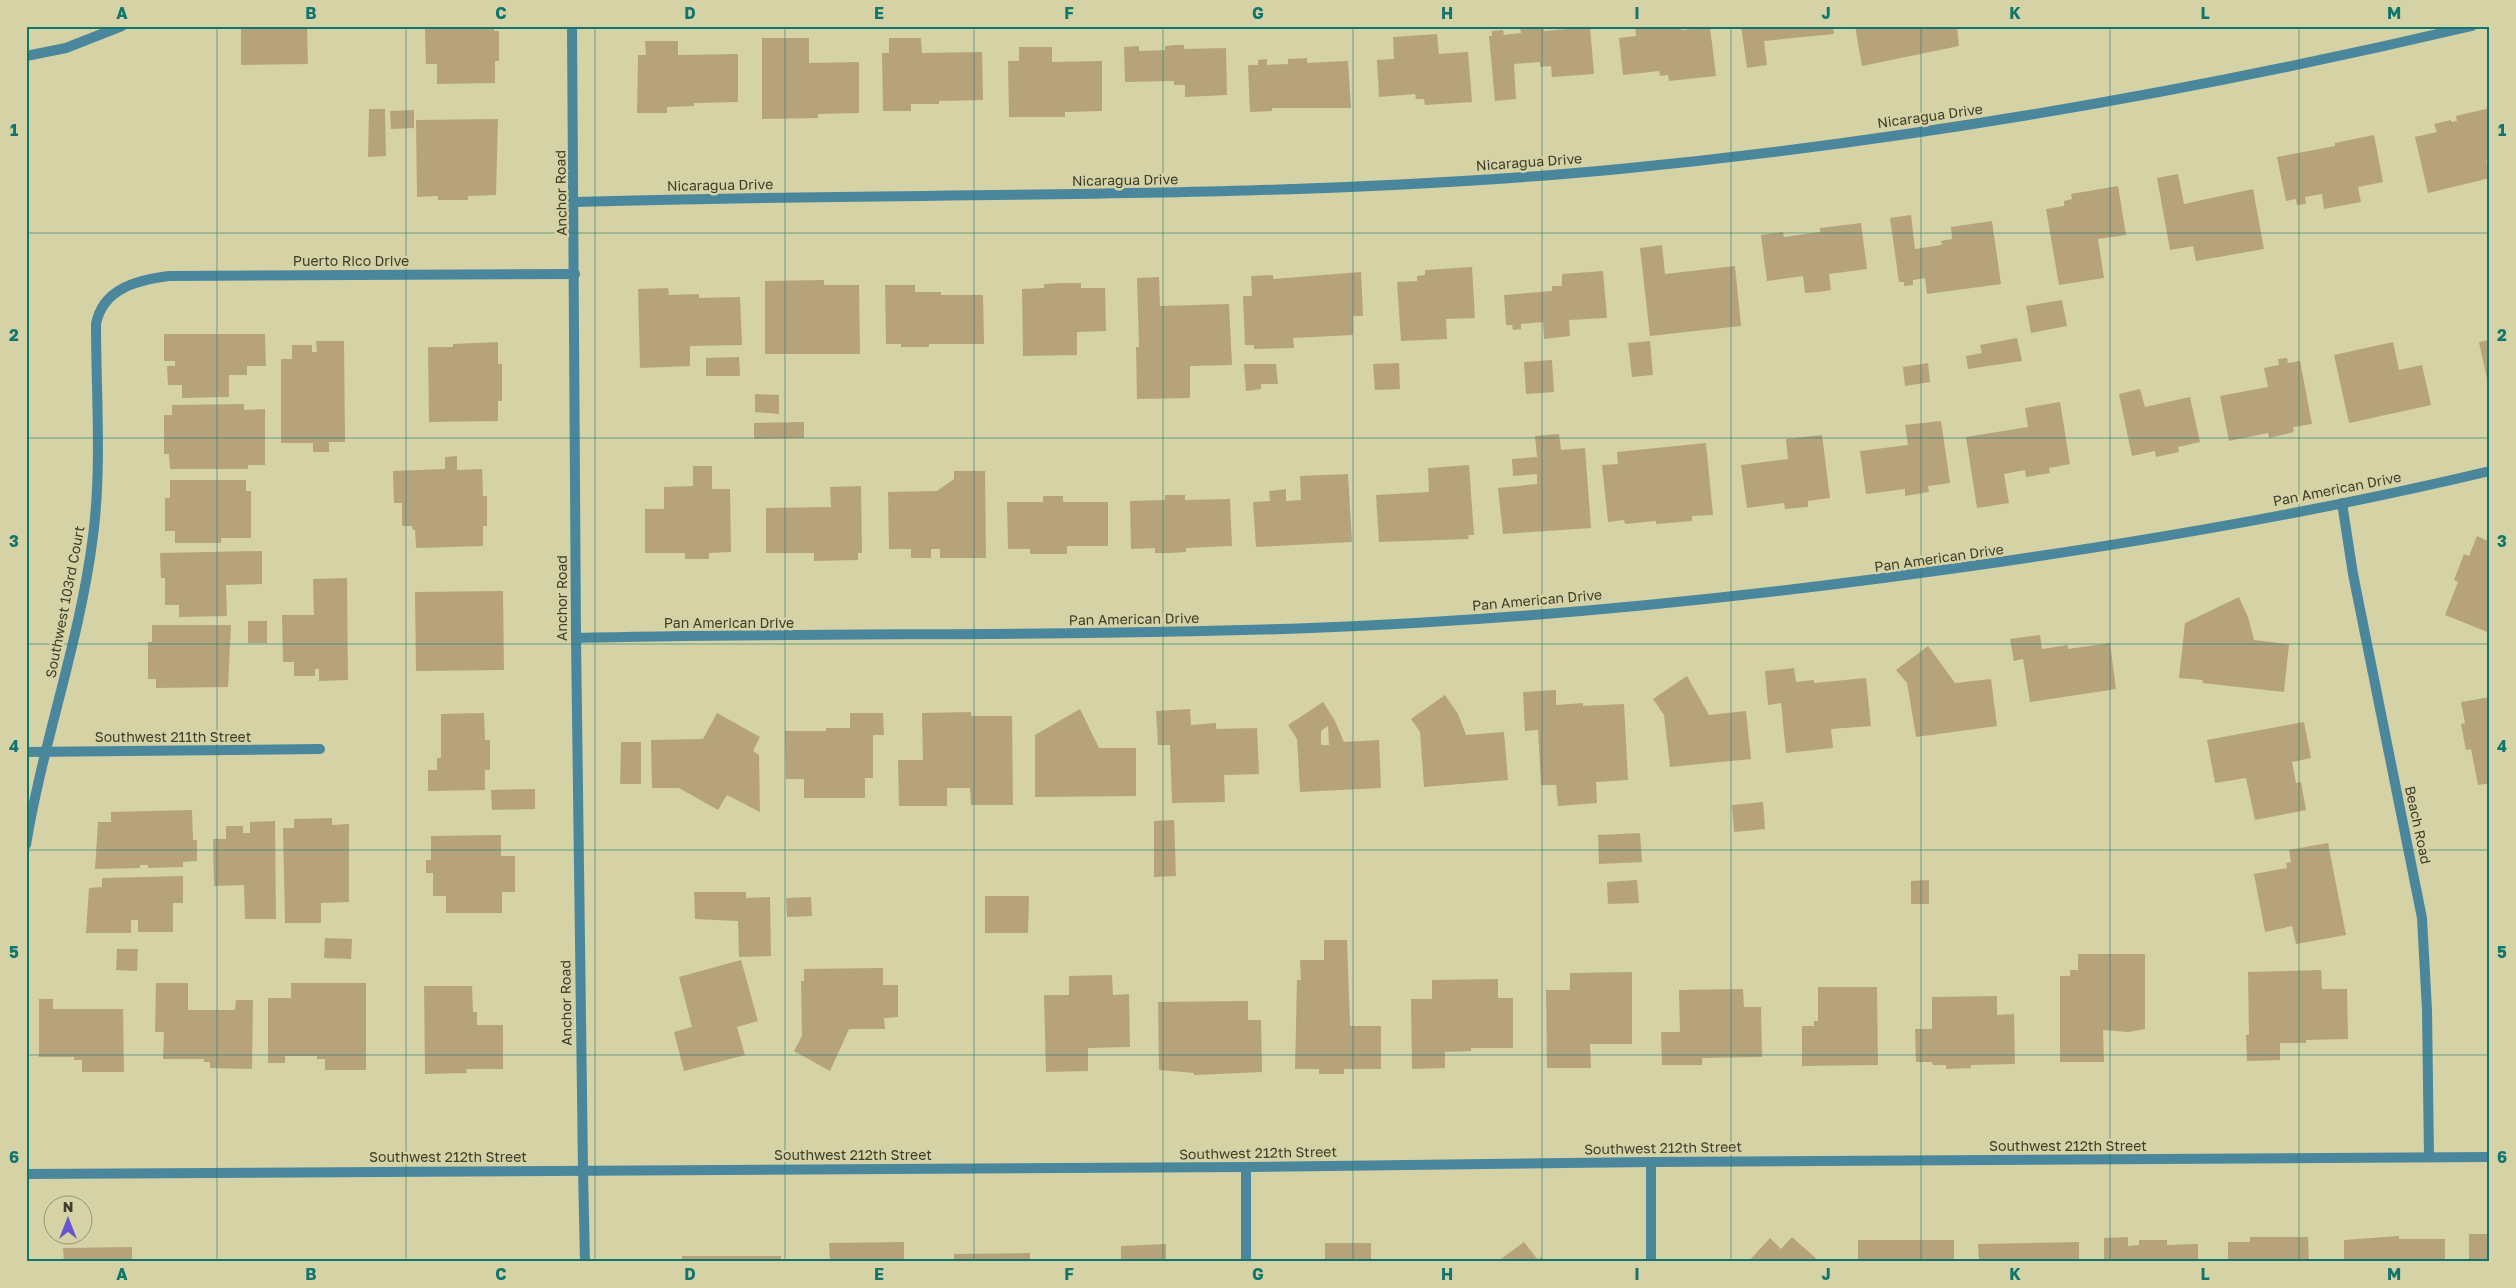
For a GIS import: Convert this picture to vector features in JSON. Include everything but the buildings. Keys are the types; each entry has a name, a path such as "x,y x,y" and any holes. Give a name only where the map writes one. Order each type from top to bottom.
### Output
{"street":[{"path":"26,56 66,48 122,26"},
{"name":"Anchor Road","path":"572,26 575,202 576,638 585,1262"},
{"name":"Nicaragua Drive","path":"575,202 1236,192 1475,180 1619,169 1921,132 2064,111 2283,69 2472,26"},
{"name":"Puerto Rico Drive","path":"128,285 144,279 169,276 575,274"},
{"name":"Southwest 103rd Court","path":"26,845 44,752 66,671 93,536 96,506 96,324 98,312 105,302 128,285"},
{"name":"Pan American Drive","path":"576,638 1105,634 1306,628 1459,620 1720,599 1880,580 2113,545 2342,503 2490,471"},
{"name":"Beach Road","path":"2342,503 2353,574 2422,918 2428,1010 2429,1158"},
{"name":"Southwest 211th Street","path":"26,752 320,749"},
{"name":"Southwest 212th Street","path":"26,1174 1246,1168 1651,1162 2429,1158 2490,1156"},
{"path":"1651,1162 1651,1262"},
{"path":"1246,1168 1246,1262"}]}
